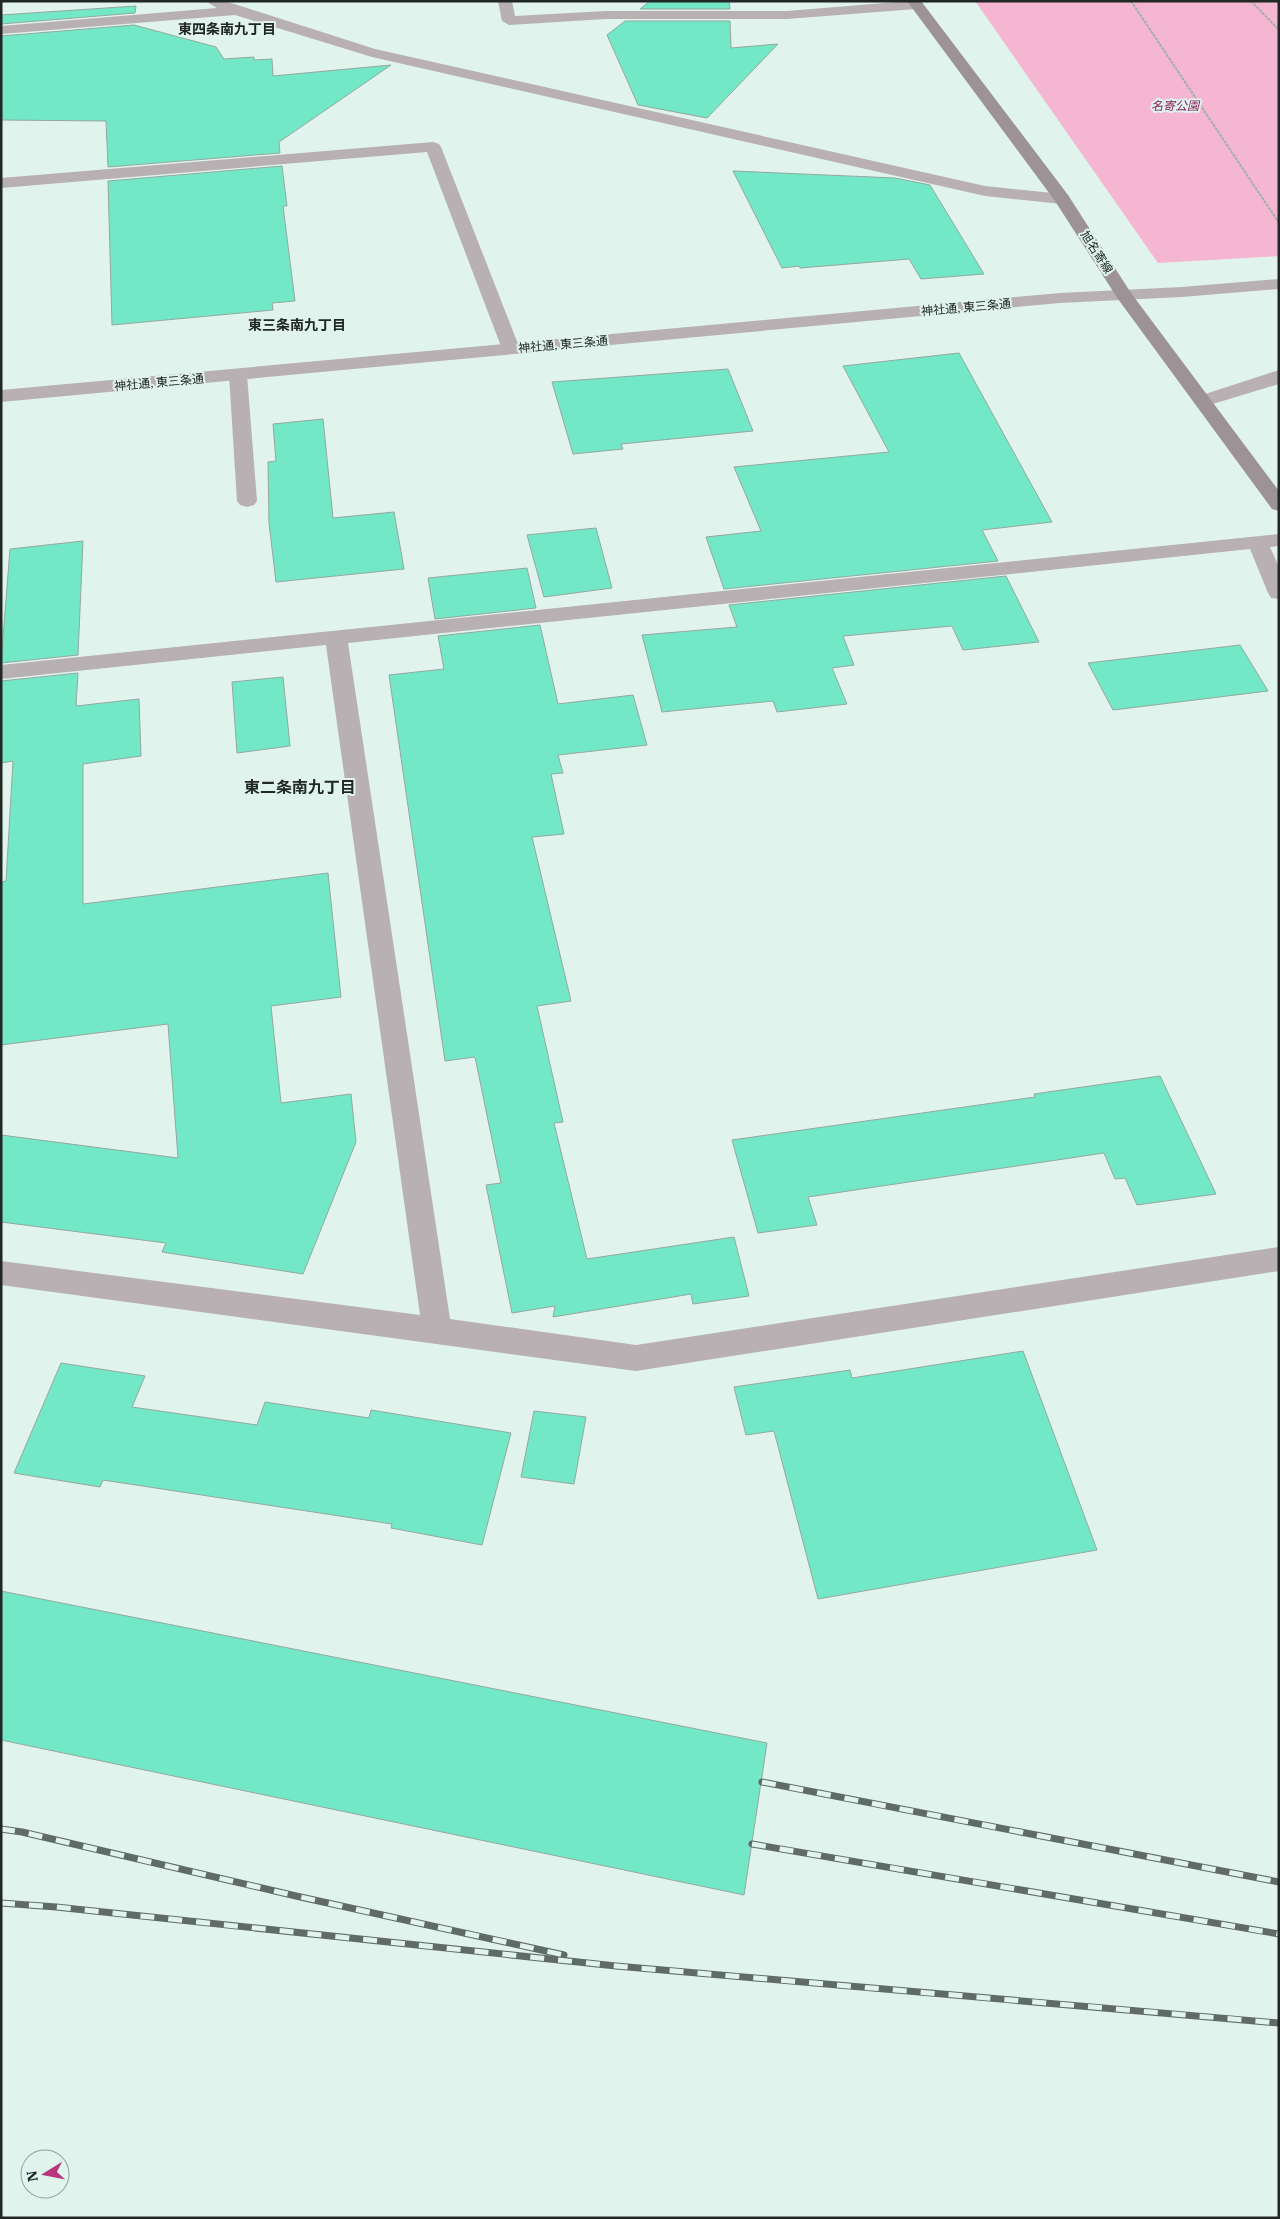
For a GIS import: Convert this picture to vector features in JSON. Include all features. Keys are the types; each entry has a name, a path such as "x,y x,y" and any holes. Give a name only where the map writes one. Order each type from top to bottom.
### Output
{"main road":[{"name":"旭名寄線","path":"915,3 1062,199 1124,295 1279,505"}],"street":[{"path":"212,1 236,11 372,53 672,119 985,192 1062,199"},
{"path":"505,1 509,21 606,15 787,15 915,3"},
{"path":"779,1 787,15"},
{"path":"1,30 236,11"},
{"path":"1,183 433,147 511,349"},
{"name":"神社通, 東三条通","path":"1,396 1050,299 1247,288 1279,284"},
{"path":"238,375 247,501"},
{"path":"1203,401 1279,376"},
{"path":"1,672 1279,540"},
{"path":"1258,543 1279,593"},
{"path":"336,638 437,1330"},
{"path":"1,1273 636,1358 1279,1259"}],"path":[{"path":"1131,1 1279,223"},
{"path":"1251,1 1279,30"}],"green space":[{"name":"名寄公園","path":"975,1 1279,1 1279,256 1158,263"}],"building":[{"path":"650,1 729,1 730,9 640,9"},
{"path":"136,6 135,13 1,24 1,15"},
{"path":"625,21 730,21 731,48 778,44 707,118 638,105 607,35"},
{"path":"134,25 216,47 224,59 254,57 254,60 272,59 273,76 391,65 279,142 280,153 108,167 106,121 1,120 1,36"},
{"path":"282,166 287,206 283,206 295,301 272,303 273,310 112,325 108,181"},
{"path":"733,171 895,178 930,185 984,274 921,279 909,259 782,268"},
{"path":"959,353 1052,522 982,530 998,561 724,589 706,537 761,531 734,467 889,452 843,366"},
{"path":"728,369 753,431 621,444 623,449 573,454 552,382"},
{"path":"323,419 333,518 394,512 404,569 276,582 269,523 268,462 276,461 273,424"},
{"path":"596,528 612,588 544,597 527,535"},
{"path":"83,541 78,655 1,663 10,549"},
{"path":"527,568 536,608 435,619 428,578"},
{"path":"1006,576 1039,642 963,650 952,626 843,636 854,665 832,668 847,704 777,712 773,701 662,712 642,635 737,627 729,605"},
{"path":"540,625 558,704 633,695 647,745 558,755 563,773 551,774 564,834 532,837 571,1001 537,1006 563,1122 554,1123 587,1259 734,1237 749,1296 693,1304 691,1294 553,1317 555,1306 512,1313 486,1185 501,1183 475,1057 445,1061 389,675 444,669 438,636"},
{"path":"1240,645 1268,691 1113,710 1088,663"},
{"path":"78,673 76,706 139,699 141,756 83,764 83,904 328,873 341,997 271,1006 281,1103 351,1094 356,1142 303,1274 162,1252 166,1243 1,1222 1,1135 178,1158 168,1024 1,1045 1,882 6,881 13,761 1,763 1,681"},
{"path":"283,677 290,746 237,753 232,682"},
{"path":"1160,1076 1216,1194 1137,1205 1125,1178 1115,1179 1104,1153 808,1197 817,1225 758,1233 732,1140 1035,1097 1034,1094"},
{"path":"1023,1351 1097,1550 818,1599 774,1431 746,1435 734,1387 850,1370 852,1378"},
{"path":"61,1363 145,1376 132,1407 257,1425 265,1402 369,1418 371,1410 511,1433 482,1545 391,1528 392,1524 103,1480 100,1487 14,1473"},
{"path":"534,1411 586,1417 574,1484 521,1477"},
{"path":"1,1591 767,1743 744,1895 1,1740"}],"railway":[{"path":"762,1782 1279,1882"},
{"path":"1,1829 22,1832 296,1896 564,1955"},
{"path":"752,1844 1279,1934"},
{"path":"1,1903 56,1907 616,1966 1279,2023"}],"district":[{"name":"東四条南九丁目","path":"227,29"},
{"name":"東三条南九丁目","path":"297,325"},
{"name":"東二条南九丁目","path":"300,787"}]}
